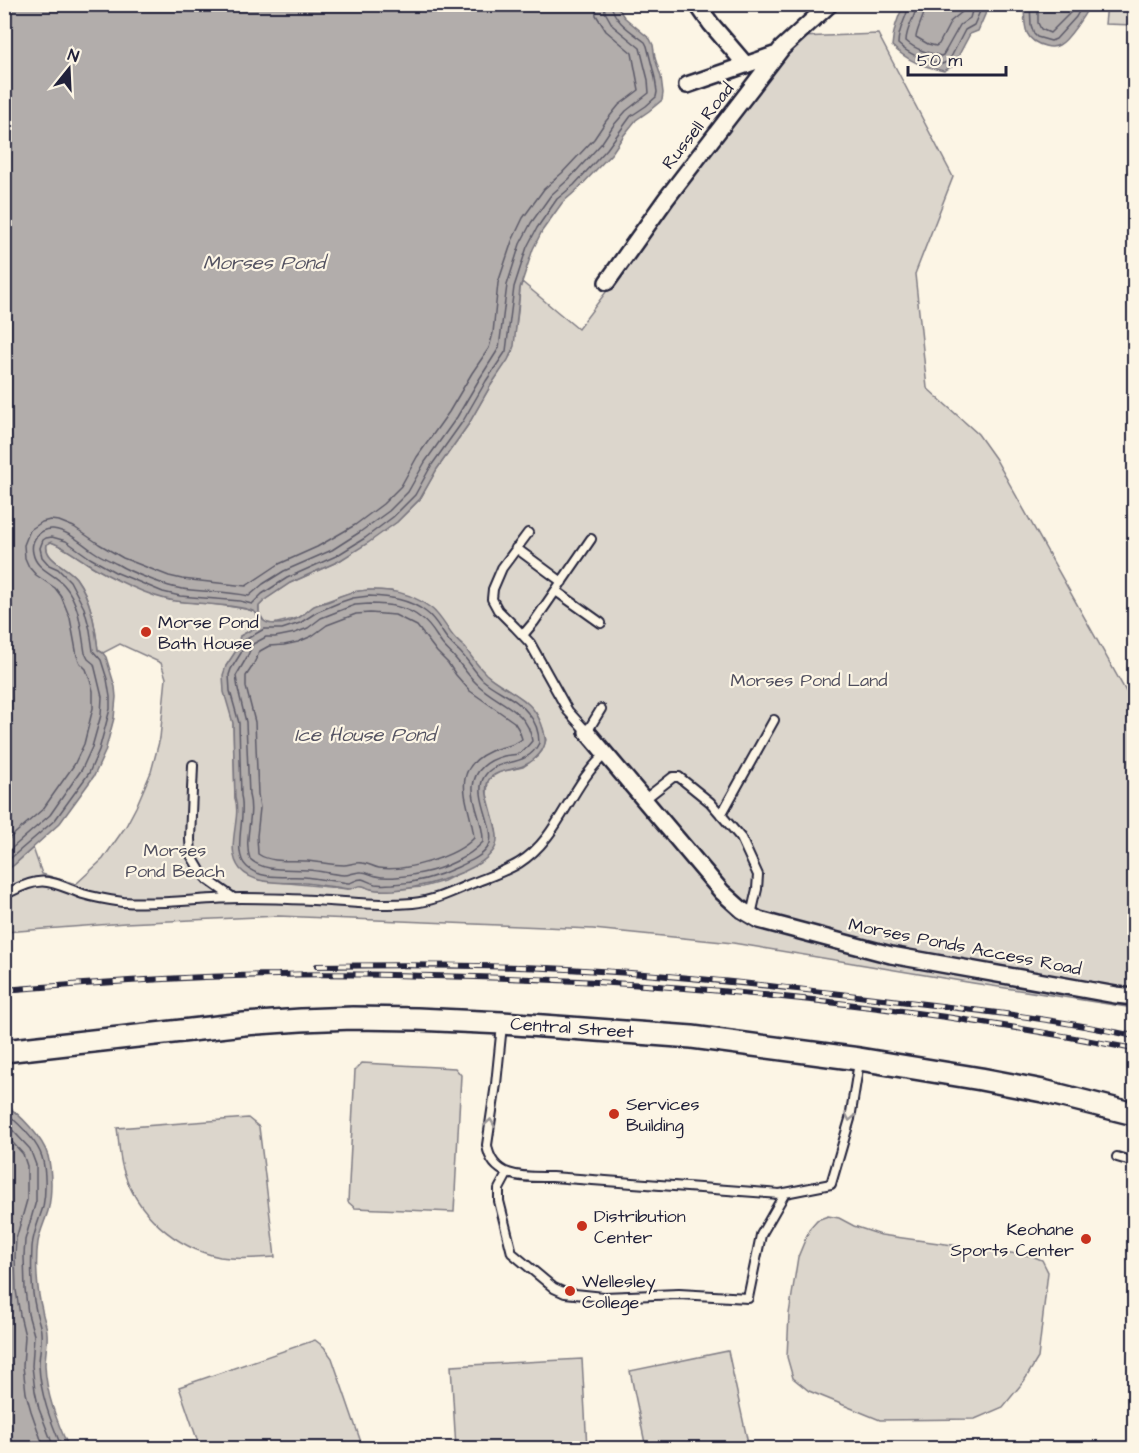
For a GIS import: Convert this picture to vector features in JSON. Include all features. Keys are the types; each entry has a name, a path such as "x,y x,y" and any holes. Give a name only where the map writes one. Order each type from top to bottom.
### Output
{"main road":[{"name":"Central Street","path":"4,1051 244,1024 301,1020 352,1018 502,1023 692,1037 859,1059 1033,1089 1134,1114"}],"street":[{"path":"697,4 711,24 746,64"},
{"name":"Russell Road","path":"607,282 666,199 782,48 828,5"},
{"path":"687,85 778,54"},
{"name":"Morses Ponds Access Road","path":"587,732 722,892 750,916 769,924 891,955 1116,996 1134,997"}],"lane":[{"path":"528,533 502,567 492,595 494,604 535,652 568,711 587,732 601,709"},
{"path":"522,635 534,622 591,539"},
{"path":"516,548 562,582"},
{"path":"556,591 601,623"},
{"path":"721,815 774,720"},
{"path":"10,892 28,883 46,881 56,882 90,896 124,902 234,898 382,905 415,903 446,894 503,872 529,856 550,832 590,770 606,754"},
{"path":"193,765 191,855 208,879 234,898"},
{"path":"645,799 673,777 679,777 710,801 741,838 758,875 750,916"},
{"path":"502,1023 487,1145 488,1154 507,1174 522,1177 552,1177 785,1194 831,1184 850,1119 859,1059"},
{"path":"1117,1157 1134,1162"},
{"path":"507,1174 500,1189 499,1201 512,1253 554,1288 565,1293 604,1297 679,1294 748,1298 761,1235 785,1194"}],"green space":[{"path":"1107,5 1134,5 1134,25 1105,24"},
{"name":"Morses Pond Land","path":"878,34 953,177 915,274 927,388 978,434 995,458 1134,706 1134,1008 733,943 593,929 278,916 125,923 5,932 4,871 33,848 42,874 76,884 103,859 126,826 151,772 160,738 166,678 161,663 120,644 103,653 98,650 89,603 76,578 49,554 47,544 51,542 106,574 159,597 241,608 256,613 258,626 240,636 236,651 226,666 233,723 235,798 238,804 235,858 259,880 348,889 360,885 382,890 423,887 444,881 483,861 497,838 487,794 488,781 500,772 523,767 542,751 546,740 536,713 524,700 486,675 435,612 421,602 391,591 352,592 319,604 298,618 273,624 264,621 259,613 259,606 290,583 339,561 397,522 420,499 512,353 522,282 578,329 799,37"},
{"path":"362,1063 455,1068 461,1075 454,1212 355,1208 348,1202 355,1070"},
{"path":"248,1118 259,1127 275,1257 241,1259 220,1257 188,1246 173,1237 148,1214 137,1200 123,1169 117,1128"},
{"path":"828,1216 839,1218 881,1235 1032,1256 1042,1260 1048,1272 1038,1358 1024,1381 1003,1407 975,1419 880,1420 809,1391 793,1378 787,1357 789,1314 798,1257 810,1228 817,1220"},
{"path":"315,1340 332,1358 363,1448 200,1448 179,1387"},
{"path":"728,1351 749,1448 646,1448 630,1371"},
{"path":"582,1359 587,1448 456,1448 451,1366"}],"water":[{"name":"Morses Pond","path":"5,4 616,5 624,17 650,39 661,77 662,100 636,120 612,153 562,203 542,231 533,249 520,288 514,346 508,360 420,499 397,522 368,543 339,561 290,583 259,606 262,619 267,623 280,624 300,617 316,605 352,592 383,590 411,596 434,611 486,674 523,699 533,709 544,730 544,746 536,758 529,763 491,777 487,784 487,792 497,843 490,855 475,866 438,882 394,890 376,890 365,886 348,889 305,883 271,882 246,874 235,861 233,853 237,807 233,723 224,692 223,675 236,651 240,636 258,626 256,613 242,608 175,601 153,595 106,574 51,542 47,544 49,554 76,578 89,603 98,650 106,657 115,687 114,718 105,752 94,776 60,823 5,871"},
{"path":"1024,4 1090,5 1063,43 1052,47 1038,43 1029,36 1025,25"},
{"path":"904,5 988,5 978,31 970,34 953,66 944,71 916,63 892,46 893,35"},
{"path":"4,1104 24,1120 36,1134 48,1156 51,1176 50,1198 38,1242 37,1276 47,1330 45,1365 47,1387 56,1418 69,1448 5,1448"}],"railway":[{"path":"317,966 513,967 662,975 978,1010 1134,1036"},
{"path":"4,990 175,978 316,974 520,978 697,989 873,1007 960,1019 1134,1049"}],"place":[{"name":"Morse Pond Bath House","path":"146,632"},
{"name":"Services Building","path":"614,1114"},
{"name":"Distribution Center","path":"582,1226"},
{"name":"Keohane Sports Center","path":"1086,1239"},
{"name":"Wellesley College","path":"570,1291"}],"water label":[{"name":"Ice House Pond","path":"365,735"}],"park label":[{"name":"Morses Pond Beach","path":"175,860"}]}
